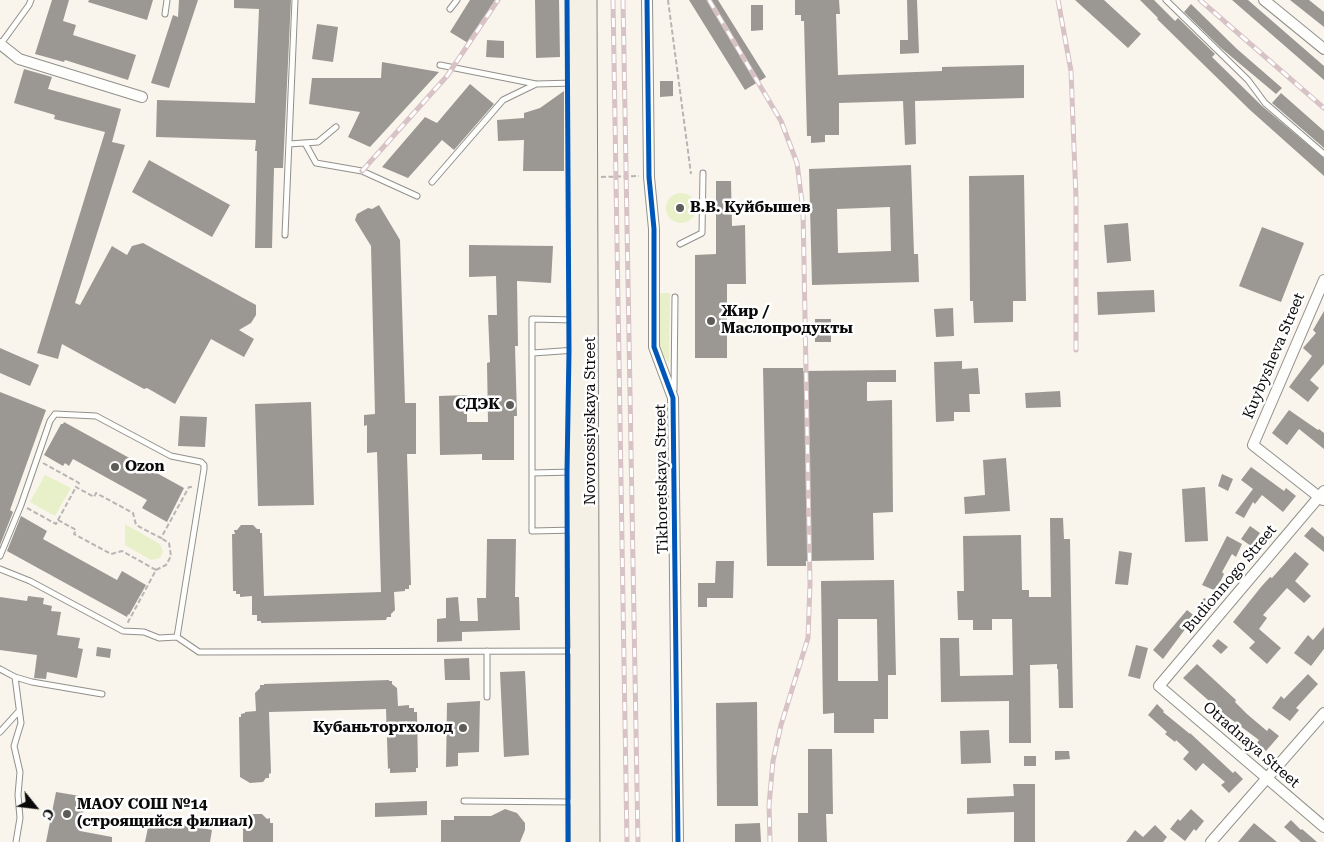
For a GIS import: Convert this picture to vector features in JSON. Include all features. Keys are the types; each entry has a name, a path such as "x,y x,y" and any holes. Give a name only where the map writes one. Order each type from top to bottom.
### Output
{"main road":[{"name":"Novorossiyskaya Street","path":"575,0 576,530 585,651 592,842"},
{"name":"Novorossiyskaya Street","path":"578,842 591,472 589,0"}],"street":[{"name":"Tikhoretskaya Street","path":"647,0 649,176 654,229 654,347 673,398 678,842"},
{"path":"1264,0 1324,50"},
{"path":"0,45 19,59 142,98"},
{"name":"Kuybysheva Street","path":"1322,496 1252,445 1324,280"},
{"name":"Budionnogo Street","path":"1159,686 1322,496"},
{"name":"Otradnaya Street","path":"1159,686 1324,827"},
{"path":"1211,842 1324,713"}],"lane":[{"path":"0,45 31,0"},
{"path":"165,14 167,0"},
{"path":"285,235 295,0"},
{"path":"450,10 457,0"},
{"path":"1166,0 1248,80 1265,102 1324,154"},
{"path":"440,65 536,84 575,83"},
{"path":"432,182 503,100 536,84"},
{"path":"289,144 318,142 336,127"},
{"path":"304,143 316,163 362,172 417,196"},
{"path":"680,244 702,233 703,173"},
{"path":"673,398 675,297"},
{"path":"576,530 532,531 532,319 577,320"},
{"path":"533,354 577,350"},
{"path":"0,556 21,505 50,422 55,414 96,416 171,456 202,462 204,469 178,637"},
{"path":"532,473 591,472"},
{"path":"0,569 30,581 123,632 144,632 159,638 178,637 199,652 585,651"},
{"path":"487,652 487,697"},
{"path":"0,669 15,677 32,682 102,694"},
{"path":"15,677 21,723 14,746 20,772 18,795 20,818 16,842"},
{"path":"0,732 19,711"},
{"path":"464,801 578,802"}],"path":[{"path":"668,0 691,174"},
{"path":"598,178 649,176"},
{"path":"21,505 56,524 79,483 36,460"},
{"path":"76,487 94,497 96,493 133,513 136,525 169,543 171,556 166,565 156,570 123,632"},
{"path":"161,538 189,487 201,487"},
{"path":"58,520 76,530 74,534 110,554 122,551 156,570"}],"green space":[{"path":"681,193 687,194 695,202 695,214 687,222 681,223 675,222 667,214 666,208 667,202 675,194"},
{"path":"660,293 670,293 669,364 660,350"},
{"path":"45,475 71,488 55,516 30,502"},
{"path":"125,524 160,544 163,552 160,558 151,560 125,545"}],"building":[{"path":"52,0 69,0 63,21 76,25 73,35 136,55 128,80 65,60 64,62 35,54"},
{"path":"89,0 153,0 147,20 88,2"},
{"path":"179,0 198,0 169,88 151,83 173,15 178,17"},
{"path":"234,0 291,0 283,168 274,168 272,248 255,248 256,140 156,137 157,100 255,103 259,9 234,8"},
{"path":"470,0 495,0 468,43 450,32"},
{"path":"535,0 559,0 560,57 536,58"},
{"path":"689,0 718,0 766,77 745,90"},
{"path":"795,0 839,0 840,14 836,14 838,75 942,71 942,67 1024,65 1024,98 915,101 916,144 905,145 903,101 839,103 839,135 825,135 825,142 811,143 811,136 807,136 804,21 801,21 801,15 795,15"},
{"path":"907,0 917,0 919,53 900,54 900,40 908,40"},
{"path":"1075,0 1104,0 1141,34 1128,48"},
{"path":"1140,0 1154,0 1175,21 1178,18 1215,54 1212,57 1262,106 1324,158 1324,176 1250,110"},
{"path":"1232,0 1248,0 1324,66 1324,80"},
{"path":"1290,0 1309,0 1324,12 1324,27"},
{"path":"1191,4 1237,49 1282,88 1276,94 1221,48 1184,12"},
{"path":"751,5 763,5 763,30 751,31"},
{"path":"317,24 338,27 333,62 312,59"},
{"path":"487,40 504,41 504,58 486,57"},
{"path":"382,62 439,72 370,147 348,137 360,112 309,104 312,78 381,78"},
{"path":"24,69 52,77 48,89 121,109 112,142 125,145 75,303 80,305 112,246 127,255 132,246 143,243 256,305 256,315 251,323 239,330 254,339 244,357 211,339 175,404 62,344 58,359 37,353 105,132 54,119 55,115 14,103"},
{"path":"660,81 673,81 673,96 660,97"},
{"path":"470,84 494,104 454,150 442,140 408,178 382,167 425,117 437,123"},
{"path":"564,91 564,171 523,171 524,140 498,141 497,120 524,118 524,113 540,108"},
{"path":"1281,93 1324,131 1324,148 1272,103"},
{"path":"149,160 230,205 212,237 132,192"},
{"path":"911,165 914,254 918,254 919,282 812,285 809,169","holes":["890,207 891,251 838,253 837,209"]},
{"path":"1024,175 1026,301 1013,301 1013,322 974,323 973,301 970,301 969,176"},
{"name":"Жир / Маслопродукты","path":"716,181 731,181 732,226 745,225 746,284 727,284 727,358 695,358 695,255 716,254"},
{"path":"379,205 400,240 405,403 416,403 416,454 407,454 411,585 405,591 394,592 395,610 391,617 387,617 386,620 261,623 261,621 257,621 257,615 252,615 252,596 240,597 240,594 236,594 236,591 233,591 232,534 235,534 234,530 237,530 241,525 253,525 260,529 260,533 262,533 264,596 381,592 377,452 367,453 367,425 364,426 364,415 375,414 371,246 355,220 357,214"},
{"path":"1128,223 1131,261 1107,263 1104,225"},
{"path":"1262,227 1304,243 1281,302 1239,286"},
{"path":"469,245 553,246 551,283 517,281 518,346 515,346 517,416 514,416 514,460 482,460 482,454 440,455 439,396 467,395 467,422 488,422 487,363 490,362 488,315 497,315 496,276 469,277"},
{"path":"1154,290 1155,312 1098,315 1097,292"},
{"path":"953,308 954,336 936,337 934,309"},
{"path":"1324,311 1324,364 1310,380 1319,388 1308,402 1289,387 1312,356 1303,348 1316,333 1313,330"},
{"path":"815,319 831,319 831,342 815,342"},
{"path":"0,348 39,365 30,386 0,373"},
{"path":"962,361 962,369 978,368 980,394 969,394 970,412 954,412 954,421 936,422 934,362"},
{"path":"763,368 803,368 803,371 896,370 896,382 867,382 867,401 892,400 893,512 873,513 874,560 806,561 806,566 767,566"},
{"path":"1060,391 1061,407 1026,408 1025,393"},
{"path":"0,392 46,410 10,510 13,512 0,545"},
{"path":"311,402 314,505 258,506 255,404"},
{"path":"1289,410 1324,433 1324,449 1299,429 1287,445 1272,433"},
{"path":"180,416 207,417 205,447 178,446"},
{"path":"64,422 184,488 167,522 142,508 147,500 73,459 69,466 65,463 63,466 44,455 61,424"},
{"path":"1006,458 1010,511 965,514 964,497 985,495 983,460"},
{"path":"1251,467 1284,491 1286,488 1296,496 1283,512 1262,495 1255,504 1253,502 1244,518 1235,513 1253,489 1241,480"},
{"path":"1222,474 1233,479 1228,491 1218,486"},
{"path":"1205,487 1208,541 1185,542 1182,489"},
{"path":"21,516 47,531 43,539 117,580 122,571 146,585 129,615 127,617 7,551"},
{"path":"1050,518 1063,518 1064,539 1070,539 1073,708 1059,708 1057,664 1030,665 1031,743 1009,743 1009,701 941,702 940,638 959,638 960,676 1013,675 1012,619 992,619 992,630 973,630 973,620 958,620 957,591 964,591 963,536 1021,535 1022,590 1029,590 1029,597 1051,597"},
{"path":"1250,526 1260,533 1251,546 1241,539"},
{"path":"1312,527 1324,537 1324,552 1304,536"},
{"path":"1227,536 1242,544 1236,557 1232,554 1222,572 1224,574 1216,591 1202,585"},
{"path":"487,539 516,539 515,597 519,597 520,630 462,632 462,641 437,642 437,619 446,618 446,598 458,597 460,621 478,621 477,598 486,598"},
{"path":"1119,551 1132,553 1128,585 1115,584"},
{"path":"1295,552 1309,564 1295,581 1311,596 1304,603 1287,588 1263,615 1267,618 1259,629 1281,648 1267,664 1249,648 1255,642 1233,622 1261,587 1270,577 1272,578"},
{"path":"716,561 734,561 733,598 707,598 707,607 698,607 698,583 715,583"},
{"path":"894,580 896,675 888,675 888,719 874,719 874,733 834,733 834,713 823,714 821,581","holes":["838,619 877,619 878,681 838,681"]},
{"path":"28,596 44,598 43,604 52,606 51,611 61,612 57,635 80,638 78,648 83,649 77,678 47,672 46,679 34,678 37,655 0,650 0,597 27,601"},
{"path":"1204,598 1212,602 1206,612 1198,608"},
{"path":"1187,610 1197,618 1188,630 1186,628 1163,659 1153,650"},
{"path":"1324,627 1324,649 1311,666 1294,653 1308,635 1313,640"},
{"path":"1218,639 1228,647 1221,654 1212,646"},
{"path":"1136,645 1148,648 1140,679 1128,676"},
{"path":"97,647 111,649 110,658 96,656"},
{"path":"469,658 470,680 445,680 444,659"},
{"path":"1197,664 1236,700 1235,702 1247,714 1267,731 1269,728 1279,736 1266,751 1257,743 1259,740 1224,714 1183,678"},
{"path":"525,671 529,755 504,757 500,672"},
{"path":"1308,674 1318,684 1296,708 1299,710 1290,721 1272,708 1281,696 1284,699"},
{"path":"389,680 397,688 398,706 409,705 409,708 414,708 414,712 417,712 418,768 416,768 416,772 390,773 390,768 388,769 386,709 269,712 271,773 269,778 266,778 263,782 250,783 240,777 239,717 245,712 256,711 255,693 260,688 260,685"},
{"name":"Кубаньторгхолод","path":"480,701 479,752 458,753 458,766 446,767 447,703"},
{"path":"757,702 758,806 717,806 716,703"},
{"path":"1157,704 1163,712 1190,733 1233,773 1235,771 1243,779 1229,793 1221,785 1225,782 1203,763 1196,771 1183,759 1189,752 1176,740 1175,742 1165,734 1167,732 1148,715"},
{"path":"989,730 991,763 961,764 960,731"},
{"path":"808,749 832,749 833,814 826,814 827,842 798,842 798,813 808,813"},
{"path":"1055,751 1069,751 1070,759 1055,760"},
{"path":"1024,756 1036,756 1036,766 1024,766"},
{"path":"1013,784 1035,784 1035,842 1014,842 1014,812 967,814 967,798 1014,796"},
{"name":"МАОУ СОШ №14 (строящийся филиал)","path":"56,792 86,797 80,831 112,837 112,842 46,842"},
{"path":"427,801 427,815 375,817 375,803"},
{"path":"505,809 517,813 525,823 525,830 520,842 441,842 441,820 454,820 454,816 491,816"},
{"path":"1191,809 1204,821 1196,831 1194,829 1185,841 1170,829 1178,819 1180,821"},
{"path":"251,814 262,814 267,819 270,818 270,823 273,823 273,842 243,842 243,824 245,824"},
{"name":"МАОУ СОШ №14 (строящийся филиал)","path":"150,818 212,830 210,842 145,842"},
{"path":"1291,820 1317,842 1301,842 1284,827"},
{"path":"760,823 761,842 735,842 735,824"},
{"path":"1254,823 1277,842 1238,842"},
{"path":"1155,825 1167,837 1163,842 1126,842 1135,830 1143,837"}],"railway":[{"path":"362,171 447,76 498,0"},
{"path":"613,0 627,842"},
{"path":"623,0 638,842"},
{"path":"709,0 781,121 797,163 803,210 810,584 808,638 781,725 773,761 769,805 770,842"},
{"path":"1058,0 1071,71 1076,198 1076,350"},
{"path":"1200,0 1324,108"}],"cycle path":[{"path":"567,0 569,351 567,472 568,842"},
{"path":"647,0 649,177 654,229 654,347 673,398 678,842"}],"place":[{"name":"В.В. Куйбышев","path":"680,208"},
{"name":"Жир / Маслопродукты","path":"711,321"},
{"name":"СДЭК","path":"510,405"},
{"name":"Ozon","path":"115,467"},
{"name":"Кубаньторгхолод","path":"463,728"},
{"name":"МАОУ СОШ №14 (строящийся филиал)","path":"67,814"}]}
